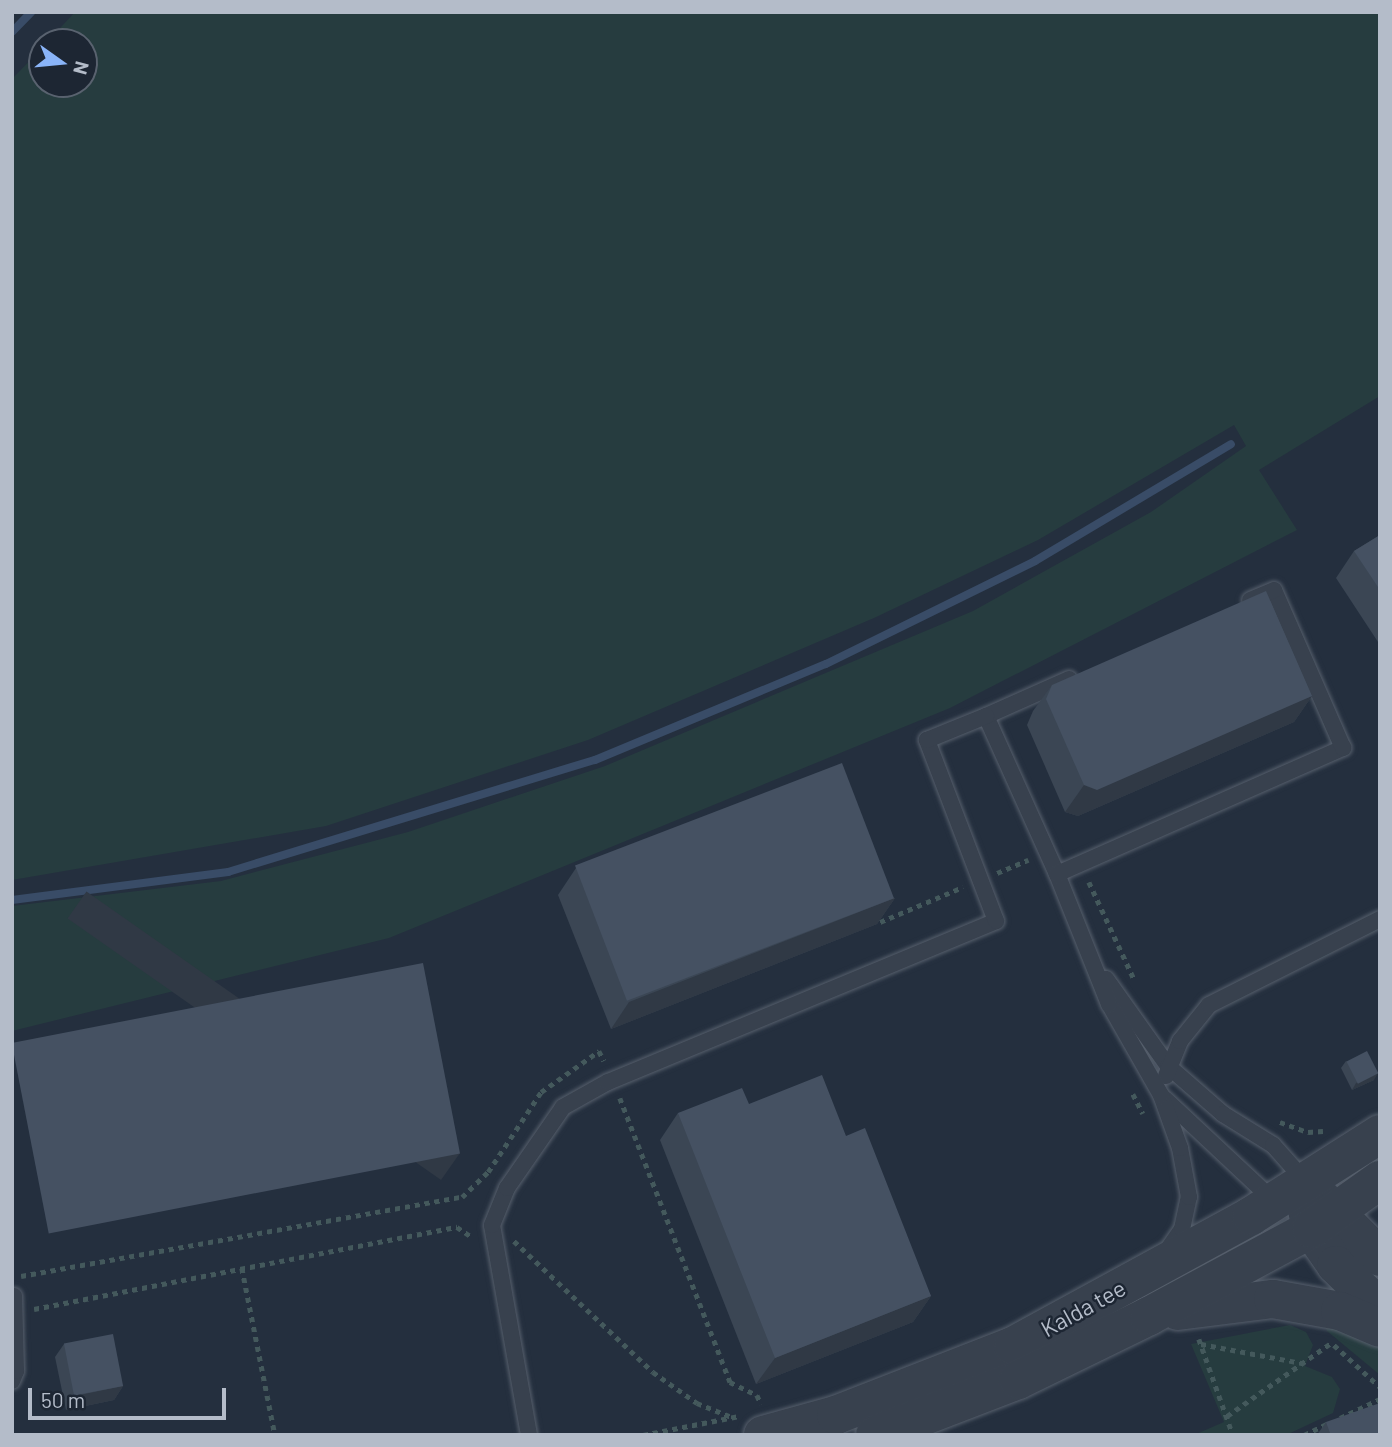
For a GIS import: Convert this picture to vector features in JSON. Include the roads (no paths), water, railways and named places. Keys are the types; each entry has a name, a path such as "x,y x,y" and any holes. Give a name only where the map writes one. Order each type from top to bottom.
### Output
{"street":[{"name":"Kalda tee","path":"754,1424 836,1415 1013,1346 1291,1192 1380,1134"},
{"name":"Kalda tee","path":"875,1435 1018,1380 1149,1316 1322,1221 1380,1180"},
{"path":"1291,1192 1322,1221 1380,1257"},
{"path":"1322,1221 1336,1265 1380,1308"},
{"path":"1149,1316 1273,1299 1340,1311 1380,1328"}],"lane":[{"path":"1057,874 1343,748 1274,590 1238,606"},
{"path":"529,1435 492,1225 507,1188 563,1107 613,1080 996,921 927,740 1082,674"},
{"path":"986,716 1057,874 1095,963 1109,1004 1161,1095 1180,1148 1189,1197 1182,1229 1168,1250 1136,1279"},
{"path":"1161,1095 1168,1066 1180,1041 1209,1004 1380,919"},
{"path":"1095,963 1168,1066 1223,1114 1273,1145 1291,1192"},
{"path":"1161,1095 1291,1192"},
{"path":"12,1381 16,1371 14,1296"}],"waterway":[{"path":"12,32 31,12"},
{"path":"12,900 228,872 595,760 826,664 1035,561 1231,444"}]}
